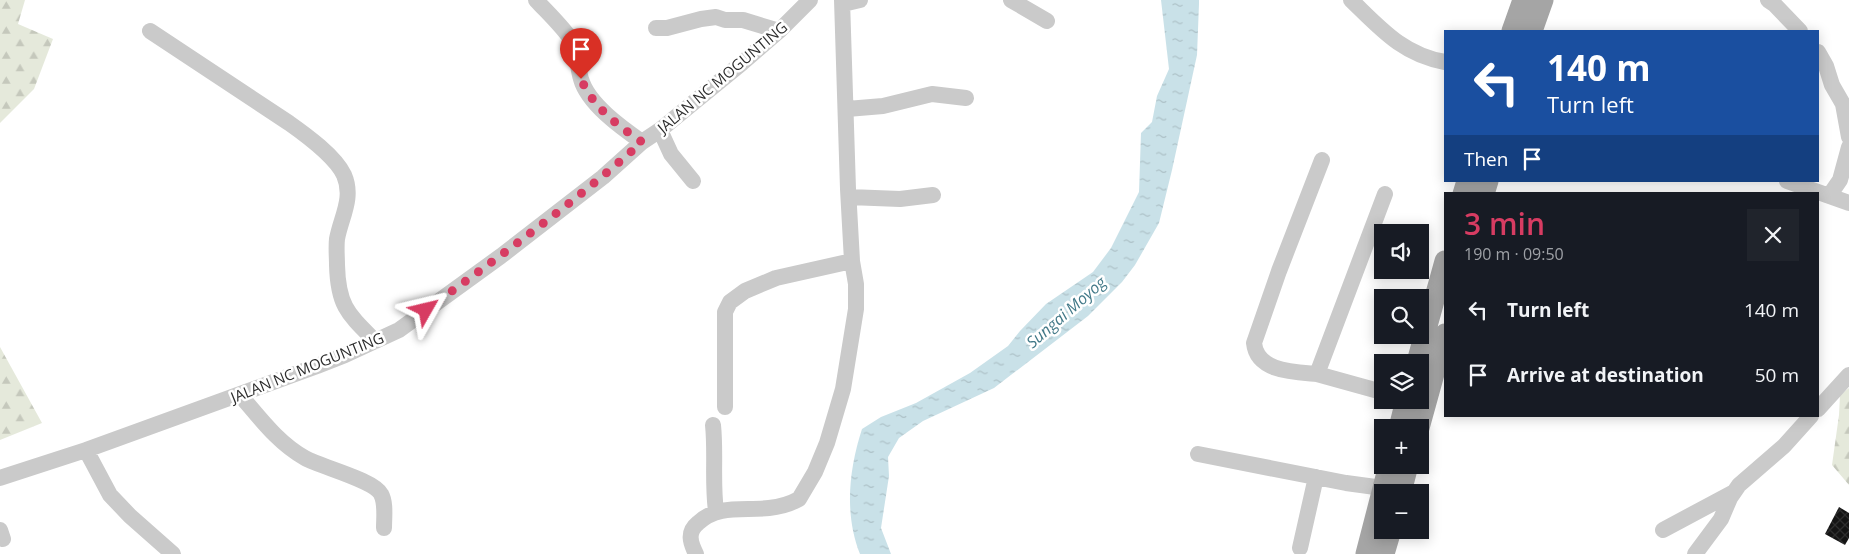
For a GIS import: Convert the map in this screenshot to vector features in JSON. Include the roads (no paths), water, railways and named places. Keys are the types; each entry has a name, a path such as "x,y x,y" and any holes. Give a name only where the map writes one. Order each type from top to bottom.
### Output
{"main road":[{"path":"1512,30 1523,0"},
{"path":"1532,30 1543,0"},
{"path":"1419,354 1444,265"},
{"path":"1421,419 1444,338"},
{"path":"1366,554 1374,534"},
{"path":"1384,554 1388,539"}],"street":[{"path":"536,0 571,41 577,55 581,79 587,93 617,125 642,142"},
{"name":"JALAN NC MOGUNTING","path":"0,478 86,450 240,395 338,358 399,330 501,256 603,177 642,142 660,130 779,31 810,0"},
{"path":"696,554 690,535 692,529 707,515 728,509 771,508 792,503 798,499 815,472 827,443 843,389 856,309 856,284 852,261 842,2 860,0"},
{"path":"1011,0 1047,21"},
{"path":"1351,0 1394,41 1415,54 1444,62"},
{"path":"1768,0 1787,16 1799,30"},
{"path":"656,28 667,28 716,17 725,20 743,20 779,31"},
{"path":"150,31 289,122 308,137 336,164 344,175 348,186 348,201 337,240 338,281 342,301 351,318 375,341"},
{"path":"1819,54 1826,66 1832,85 1843,104 1849,136"},
{"path":"847,110 882,106 932,94 966,98"},
{"path":"660,130 671,154 692,181"},
{"path":"1829,196 1840,180 1849,147"},
{"path":"1322,160 1279,271 1254,343 1255,353 1262,363 1277,368 1317,374 1374,390"},
{"path":"1790,182 1818,192"},
{"path":"1819,192 1849,203"},
{"path":"1317,374 1385,194"},
{"path":"849,198 900,199 933,195"},
{"path":"725,407 725,312 730,302 745,291 776,278 852,261"},
{"path":"1819,408 1849,375"},
{"path":"240,395 281,442 307,459 372,485 381,493 384,509 384,528"},
{"path":"1663,530 1734,492 1761,465 1784,446 1810,417"},
{"path":"713,425 716,511"},
{"path":"86,450 110,495 130,516 173,554"},
{"path":"1198,454 1374,487"},
{"path":"1300,548 1316,477"},
{"path":"1695,554 1721,519 1734,492"}],"water":[{"name":"Sungai Moyog","path":"1161,0 1199,0 1199,4 1197,55 1159,223 1135,265 1122,282 1088,316 994,388 923,421 899,438 888,457 889,476 881,528 891,554 860,554 852,523 850,491 854,460 862,429 881,417 916,403 970,373 1008,346 1046,304 1093,272 1111,248 1139,192 1141,133 1152,122 1157,96 1169,69"}]}
